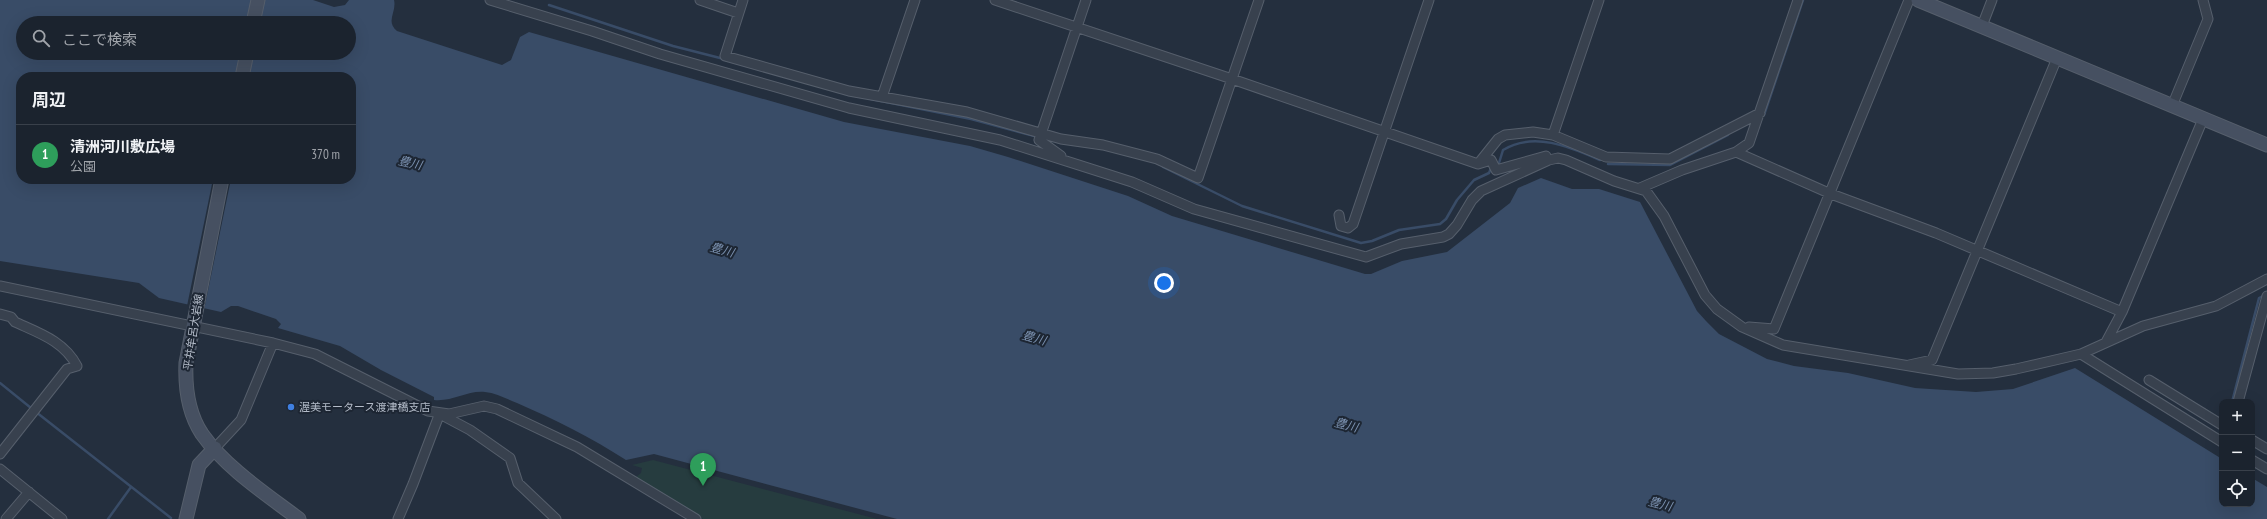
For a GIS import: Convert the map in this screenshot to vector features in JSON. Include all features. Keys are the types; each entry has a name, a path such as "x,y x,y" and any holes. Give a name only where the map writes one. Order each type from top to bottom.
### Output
{"main road":[{"path":"255,16 258,0"},
{"path":"1918,0 2267,145"},
{"path":"243,72 246,60"},
{"name":"平井牟呂大岩線","path":"221,184 186,363 188,395 196,422 202,434 229,463 299,519"},
{"path":"186,519 200,464 215,448"}],"street":[{"path":"490,0 592,31 660,54 849,108 1000,140 1132,182 1194,208 1366,257 1401,244 1443,237 1449,234 1458,225 1472,200 1481,191 1531,168 1558,158"},
{"path":"700,0 738,13"},
{"path":"743,0 725,56 849,91 967,112 1040,136 1103,145 1157,159 1198,178 1258,0"},
{"path":"882,97 915,0"},
{"path":"995,0 1232,79 1478,164 1490,160 1494,166 1548,156 1574,163 1614,181 1640,188 1649,194 1664,216 1705,294 1717,309 1742,327 1782,345 1904,367 1958,374 1977,374 2016,369 2081,354 2143,326 2216,306 2267,278"},
{"path":"1040,136 1086,0"},
{"path":"1339,215 1341,226 1348,228 1353,224 1429,0"},
{"path":"1553,135 1599,0"},
{"path":"1640,188 1682,170 1736,152 1749,144 1798,0"},
{"path":"1742,327 1774,329 1831,194 1909,0"},
{"path":"1982,26 1992,0"},
{"path":"2172,106 2208,19 2203,0"},
{"path":"1904,367 1932,360 2057,58"},
{"path":"1478,164 1498,139 1505,135 1533,132 1553,135 1606,158 1670,159 1760,112"},
{"path":"2106,342 2122,312 2203,119"},
{"path":"1040,136 1061,156 1060,160"},
{"path":"1736,152 1831,194 1936,233 1977,252 2122,312"},
{"path":"0,286 193,325 315,354 419,407 438,413 470,430 510,458 518,483 551,517"},
{"path":"2239,399 2262,334 2267,298"},
{"path":"0,314 11,317 15,322 59,343 71,355 77,366 67,369 0,454"},
{"path":"215,448 241,420 273,343"},
{"path":"2081,354 2219,440"},
{"path":"2149,380 2219,423"},
{"path":"438,413 449,414 484,406 506,413 577,447 696,519"},
{"path":"398,519 414,484 438,418 438,413"},
{"path":"2255,442 2267,449"},
{"path":"2255,462 2267,469"},
{"path":"0,469 62,519"},
{"path":"6,519 28,492"}],"green space":[{"path":"653,460 877,519 703,519 636,477 641,473 642,468 632,465"}],"water":[{"name":"豊川","path":"0,0 313,0 334,7 345,5 349,0 394,0 392,24 397,31 502,65 511,60 520,37 529,32 844,122 970,146 1008,157 1128,196 1172,216 1365,274 1371,274 1402,261 1447,252 1510,203 1518,188 1541,178 1572,189 1599,189 1640,202 1697,311 1719,334 1767,359 1794,366 1848,373 1915,388 1976,392 2013,389 2075,368 2219,457 2219,507 2255,507 2255,480 2267,487 2267,519 897,519 654,454 626,460 559,422 501,396 479,392 447,399 434,400 434,397 381,370 340,346 278,328 281,324 276,319 238,306 231,306 221,312 159,298 139,283 0,261"}],"pier":[{"path":"212,184 230,184 204,310 187,306"}],"waterway":[{"path":"1764,115 1803,0"},
{"path":"549,5 673,46 724,59"},
{"path":"871,99 971,119 1038,137"},
{"path":"1608,164 1670,165 1728,135"},
{"path":"1043,139 1053,141"},
{"path":"1163,167 1242,206 1361,243 1372,241 1399,230 1440,224 1446,219 1457,200 1474,180 1489,173 1491,168 1499,163 1503,150 1515,144 1539,141 1552,143 1577,150 1600,160"},
{"path":"2233,399 2259,298 2265,295"},
{"path":"0,383 31,408"},
{"path":"36,412 171,518"},
{"path":"108,519 131,487"}],"place":[{"name":"渥美モータース渡津橋支店","path":"291,407"},
{"name":"清洲河川敷広場","path":"703,486"}]}
